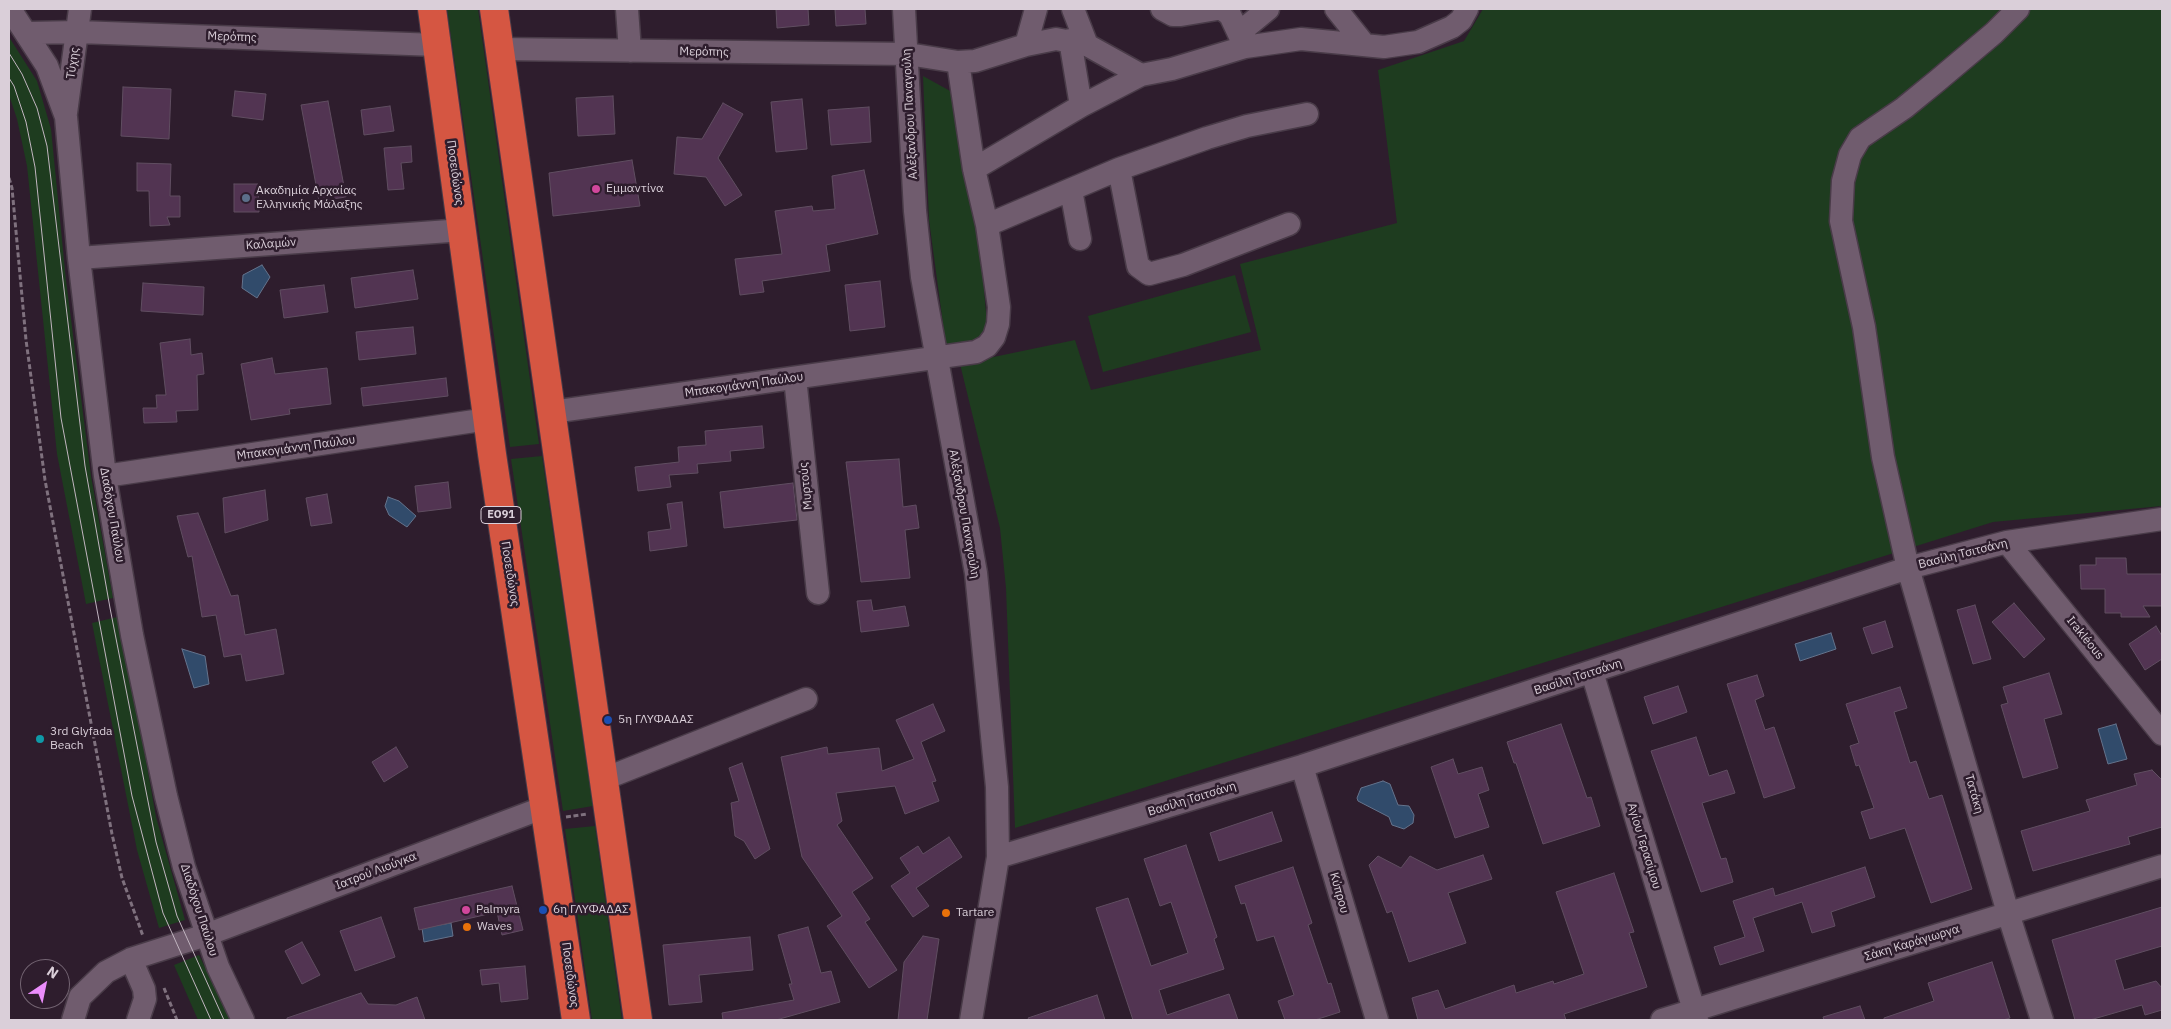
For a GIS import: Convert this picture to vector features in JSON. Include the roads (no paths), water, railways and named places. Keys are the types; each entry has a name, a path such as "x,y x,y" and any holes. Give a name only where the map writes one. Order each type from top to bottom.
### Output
{"highway":[{"name":"Ποσειδώνος","path":"432,9 464,230 488,419 576,1020"},
{"path":"494,9 638,1020"}],"street":[{"name":"Διαδόχου Παύλου","path":"10,9 28,33 47,66 66,117 78,258 105,476 132,635 166,796 184,867 218,967 243,1020"},
{"name":"Τύχης","path":"66,117 80,9"},
{"path":"627,9 630,51"},
{"name":"Αλέξανδρου Παναγούλη","path":"904,9 908,54 915,211 922,277 976,573 996,777 998,857 971,1020"},
{"path":"1026,45 1036,9"},
{"path":"1073,9 1079,42 1081,106"},
{"path":"1162,9 1181,15 1217,9"},
{"path":"1222,9 1230,15 1242,40"},
{"path":"1242,40 1268,9"},
{"path":"1336,9 1364,44"},
{"path":"974,169 1081,106 1141,75 1172,69 1242,40 1301,39 1384,47 1418,42 1452,28 1461,20 1467,9"},
{"name":"Τατάκη","path":"2018,9 1994,33 1904,108 1860,138 1850,156 1843,181 1841,221 1864,327 1883,458 1908,568 2008,913 2042,1020"},
{"name":"Μερόπης","path":"28,33 78,32 437,45"},
{"name":"Μερόπης","path":"500,49 908,54 958,62 975,61 1026,45 1056,39 1079,42"},
{"path":"1079,42 1141,75"},
{"name":"Μπακογιάννη Παύλου","path":"552,412 976,352 987,346 994,337 998,324 998,308 987,225 974,169 958,62"},
{"path":"987,225 1119,169 1247,126 1307,114"},
{"path":"1119,169 1138,266 1149,274 1183,265 1289,224"},
{"path":"1071,190 1080,239"},
{"name":"Καλαμών","path":"78,258 464,230"},
{"name":"Μυρτούς","path":"795,378 818,593"},
{"name":"Μπακογιάννη Παύλου","path":"105,476 488,419"},
{"name":"Βασίλη Τσιτσάνη","path":"998,857 1302,766 1908,568 2007,542 2162,519"},
{"name":"Irakléous","path":"2007,542 2162,734"},
{"name":"Αγίου Γερασίμου","path":"1592,672 1696,1015"},
{"path":"604,779 806,699"},
{"name":"Κύπρου","path":"1302,766 1377,1020"},
{"name":"Ιατρού Λιούγκα","path":"73,1020 80,997 106,972 141,956 547,814"},
{"name":"Σάκη Καράγιωργα","path":"1662,1020 1696,1015 2008,913 2162,866"},
{"path":"138,1020 145,999 141,956"}],"water":[{"path":"262,265 270,277 257,298 242,288 243,275"},
{"path":"388,497 399,501 416,516 407,527 389,515 385,506"},
{"path":"1831,633 1836,649 1800,661 1795,644"},
{"path":"182,649 205,656 209,684 194,688"},
{"path":"2116,724 2127,759 2108,764 2098,729"},
{"path":"1383,781 1390,784 1398,805 1409,806 1414,815 1413,823 1404,829 1392,825 1389,817 1358,801 1357,798 1361,788"},
{"path":"451,923 453,936 424,942 422,928"}],"tram line":[{"path":"9,53 22,74 37,108 47,146 85,466 110,608 156,842 177,916 224,1020"},
{"path":"9,78 14,86 26,122 35,167 61,418 132,796 163,913 211,1020"}],"place":[{"name":"Εμμαντίνα","path":"596,189"},
{"name":"Ακαδημία Αρχαίας Ελληνικής Μάλαξης","path":"246,198"},
{"name":"5η ΓΛΥΦΑΔΑΣ","path":"608,720"},
{"name":"3rd Glyfada Beach","path":"40,739"},
{"name":"Palmyra","path":"466,910"},
{"name":"6η ΓΛΥΦΑΔΑΣ","path":"543,910"},
{"name":"Tartare","path":"946,913"},
{"name":"Waves","path":"467,927"}]}
